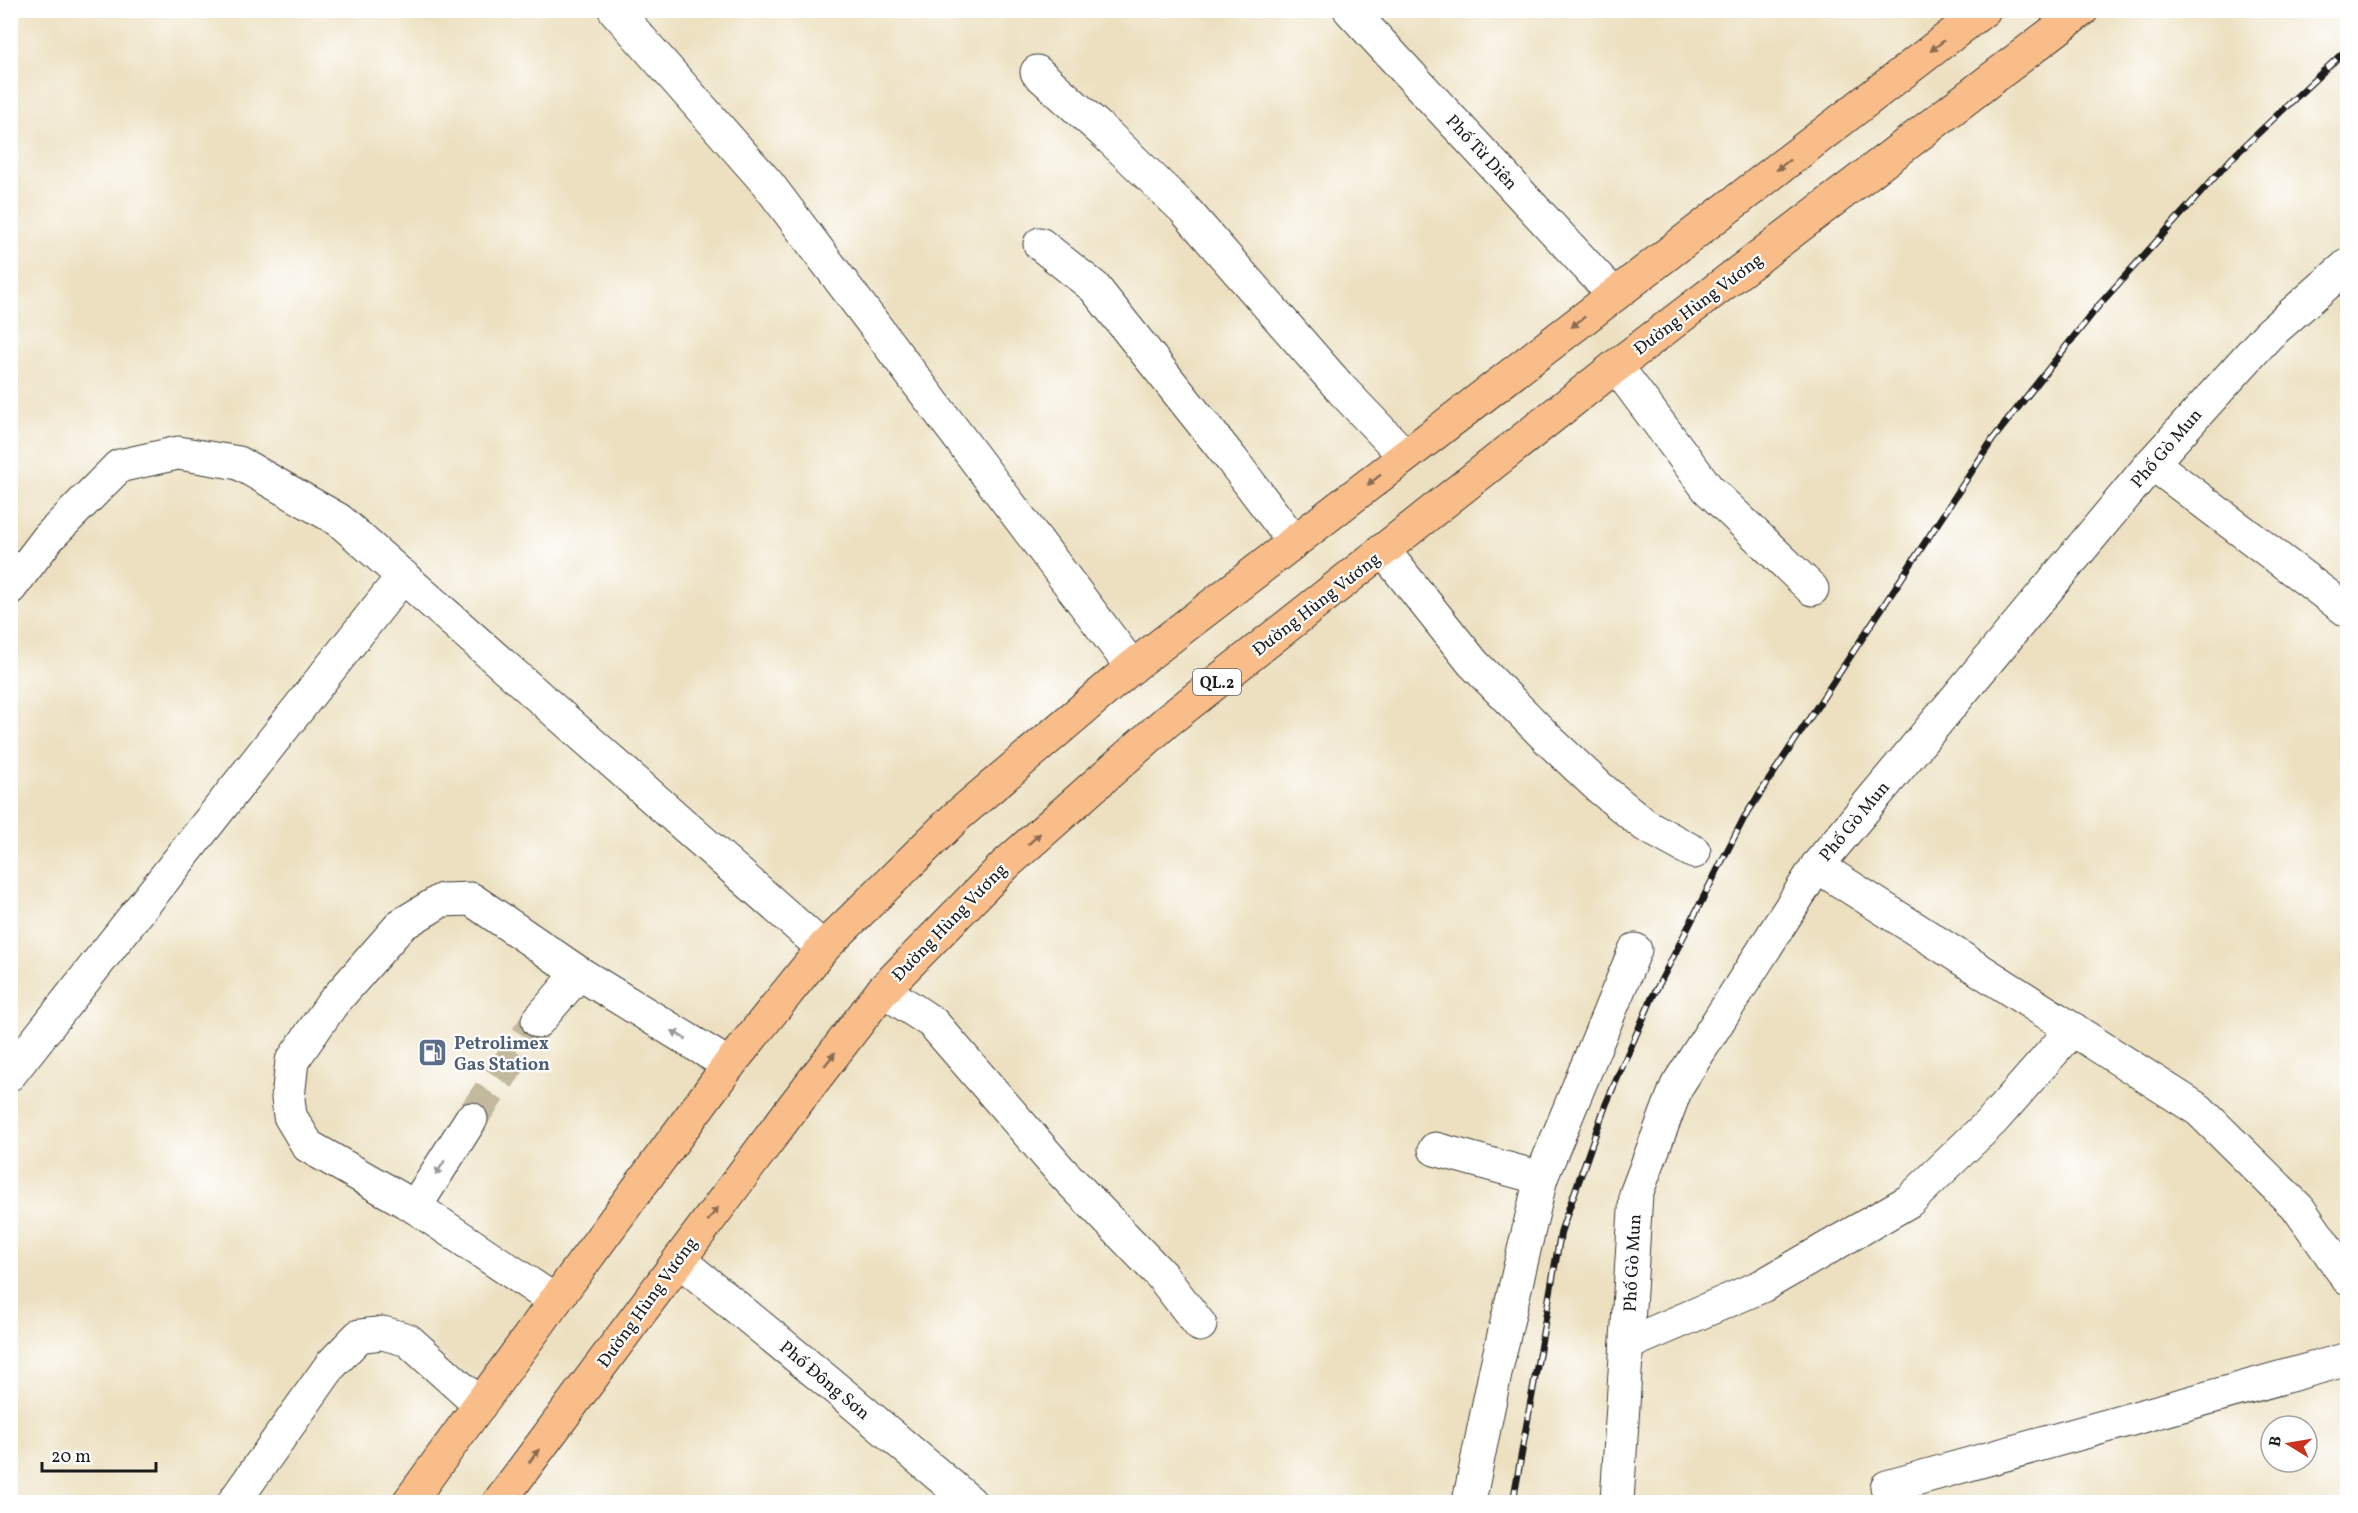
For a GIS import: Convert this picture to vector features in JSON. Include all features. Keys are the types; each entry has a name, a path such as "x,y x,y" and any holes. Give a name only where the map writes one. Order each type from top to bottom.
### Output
{"highway":[{"path":"409,1503 729,1065 823,948 956,817 1132,667 1984,10"},
{"name":"Đường Hùng Vương","path":"499,1503 678,1260 883,990 1005,865 1166,722 1616,366 2082,10"}],"street":[{"path":"615,10 768,184 1132,667"},
{"name":"Phố Từ Diên","path":"1365,16 1614,295"},
{"path":"1037,72 1184,208 1342,390 1405,456"},
{"path":"1040,244 1094,286 1294,542"},
{"name":"Phố Gò Mun","path":"1617,1503 1636,1194 1677,1086 1817,866 2152,463 2268,335 2348,265"},
{"path":"1616,366 1708,489 1812,589"},
{"path":"10,588 49,537 119,466 178,453 239,464 339,520 823,948"},
{"path":"2152,463 2348,610"},
{"path":"1383,550 1473,663 1550,741 1600,788 1645,825 1694,852"},
{"path":"10,1074 403,576"},
{"path":"1817,866 2199,1110 2300,1209 2348,1279"},
{"path":"555,1301 415,1207 308,1146 290,1116 288,1098 292,1060 332,1004 400,925 442,900 471,899 579,973 729,1065"},
{"path":"1469,1503 1496,1369 1541,1178 1635,950"},
{"path":"538,1021 579,973"},
{"path":"883,990 933,1023 1060,1170 1161,1275 1200,1325"},
{"path":"1627,1344 1762,1286 1910,1202 1993,1120 2073,1029"},
{"path":"415,1207 471,1119"},
{"path":"1435,1149 1541,1178"},
{"name":"Phố Đông Sơn","path":"678,1260 846,1396 970,1503"},
{"path":"234,1503 331,1365 359,1336 383,1333 408,1340 480,1405"},
{"path":"1887,1487 2348,1359"}],"tunnel":[{"path":"471,1119 538,1021"}],"railway":[{"path":"1513,1502 1561,1231 1606,1104 1652,998 1744,818 1993,439 2099,305 2233,157 2348,48"}],"place":[{"name":"Petrolimex Gas Station","path":"433,1053"}]}
